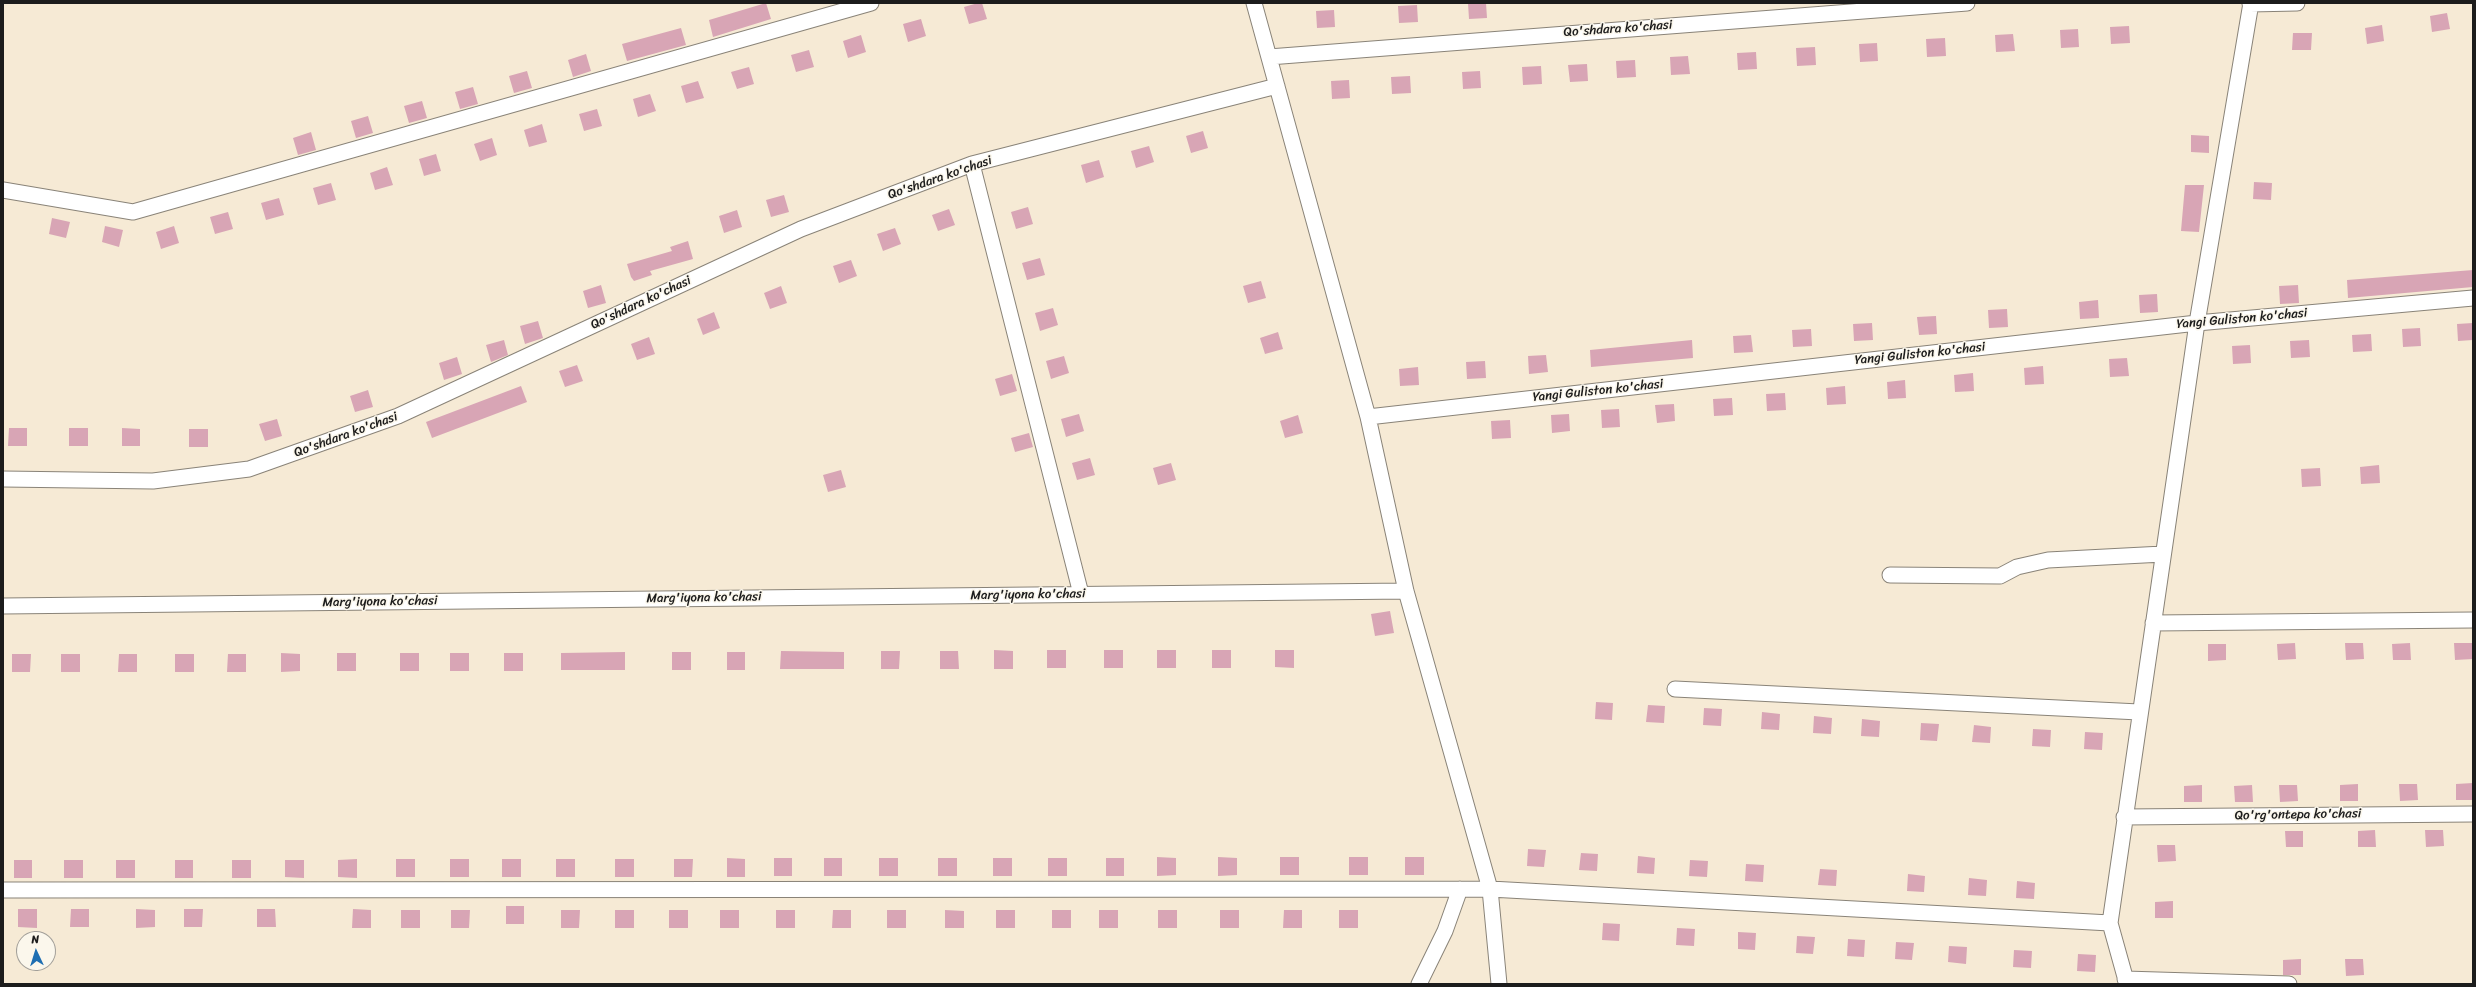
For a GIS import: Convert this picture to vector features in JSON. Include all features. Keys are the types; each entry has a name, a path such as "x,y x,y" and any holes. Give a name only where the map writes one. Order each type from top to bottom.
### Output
{"street":[{"path":"3,190 133,212 871,3"},
{"path":"1254,3 1368,417 1406,590 1490,889 1499,984"},
{"name":"Qo'shdara ko'chasi","path":"1269,57 1967,3"},
{"path":"2289,984 2126,982 2110,923 2139,712 2197,323 2250,4 2297,3"},
{"name":"Qo'shdara ko'chasi","path":"3,478 153,481 249,470 398,416 801,229 972,164 1277,86"},
{"path":"972,164 1081,594"},
{"name":"Yangi Guliston ko'chasi","path":"1368,417 2197,323 2473,298"},
{"path":"1890,575 2000,576 2017,568 2048,560 2163,554"},
{"name":"Marg'iyona ko'chasi","path":"3,606 1406,590"},
{"path":"2153,623 2473,620"},
{"path":"1675,689 2139,712"},
{"name":"Qo'rg'ontepa ko'chasi","path":"2124,817 2473,814"},
{"path":"1419,984 1445,931 1460,889"},
{"path":"3,890 1490,889 2110,923"}],"building":[{"path":"766,3 771,19 713,37 709,20"},
{"path":"982,3 987,19 969,24 964,7"},
{"path":"1468,3 1486,3 1487,18 1469,19"},
{"path":"1417,5 1418,22 1399,23 1398,6"},
{"path":"1334,10 1335,27 1317,28 1316,11"},
{"path":"2447,13 2450,29 2432,32 2430,16"},
{"path":"921,19 926,36 908,42 903,24"},
{"path":"2382,25 2384,41 2367,44 2365,28"},
{"path":"2129,26 2130,43 2111,44 2110,27"},
{"path":"681,28 686,45 627,61 622,44"},
{"path":"2078,29 2079,47 2061,48 2060,30"},
{"path":"2293,33 2312,33 2311,50 2292,50"},
{"path":"2013,34 2015,51 1996,52 1995,35"},
{"path":"861,35 866,52 848,58 843,41"},
{"path":"1945,38 1946,56 1927,57 1926,39"},
{"path":"1877,43 1878,61 1860,62 1859,44"},
{"path":"1815,47 1816,65 1797,66 1796,48"},
{"path":"809,50 814,67 796,72 791,55"},
{"path":"1756,52 1757,69 1738,70 1737,53"},
{"path":"586,54 591,71 573,77 568,60"},
{"path":"1688,56 1690,74 1671,75 1670,57"},
{"path":"1635,60 1636,77 1617,78 1616,61"},
{"path":"1587,64 1588,81 1570,82 1568,65"},
{"path":"1541,66 1542,84 1523,85 1522,67"},
{"path":"749,67 754,84 737,89 731,72"},
{"path":"527,71 532,88 514,93 509,76"},
{"path":"1480,71 1481,88 1463,89 1462,72"},
{"path":"1410,76 1411,93 1392,94 1391,77"},
{"path":"1349,80 1350,98 1332,99 1331,81"},
{"path":"698,81 704,98 686,103 681,86"},
{"path":"473,87 478,104 460,109 455,92"},
{"path":"650,94 656,111 638,117 633,99"},
{"path":"422,101 427,118 409,123 404,106"},
{"path":"597,109 602,126 584,131 579,114"},
{"path":"368,116 373,133 356,138 351,121"},
{"path":"542,124 547,142 529,147 524,130"},
{"path":"1203,131 1208,148 1191,153 1186,136"},
{"path":"311,132 316,150 298,155 293,138"},
{"path":"2191,135 2209,136 2209,153 2191,152"},
{"path":"492,138 497,155 480,161 474,144"},
{"path":"1149,146 1154,162 1136,168 1131,151"},
{"path":"436,154 441,171 424,176 419,159"},
{"path":"1099,160 1104,177 1086,183 1081,165"},
{"path":"387,167 393,185 375,190 370,173"},
{"path":"2254,182 2272,183 2271,200 2253,199"},
{"path":"331,183 336,200 318,205 313,188"},
{"path":"2185,185 2204,185 2199,232 2181,231"},
{"path":"784,195 789,212 771,217 766,200"},
{"path":"279,198 284,215 266,220 261,203"},
{"path":"1028,207 1033,224 1016,229 1011,212"},
{"path":"949,209 955,225 938,231 932,215"},
{"path":"737,210 742,227 724,233 719,216"},
{"path":"228,212 233,229 215,234 210,217"},
{"path":"52,218 70,222 66,238 49,234"},
{"path":"105,226 123,230 119,247 102,242"},
{"path":"174,226 179,243 161,249 156,232"},
{"path":"895,228 901,244 883,251 877,234"},
{"path":"688,241 693,259 650,271 652,275 634,281 631,277 627,264 672,251 670,247"},
{"path":"1040,258 1045,275 1027,280 1022,263"},
{"path":"851,260 857,276 839,283 833,266"},
{"path":"2473,270 2473,287 2348,298 2347,280"},
{"path":"1261,281 1266,298 1248,303 1243,286"},
{"path":"601,285 606,303 588,308 583,291"},
{"path":"2298,285 2299,303 2280,304 2279,286"},
{"path":"781,286 787,303 770,309 764,293"},
{"path":"2157,294 2158,312 2140,313 2139,295"},
{"path":"2098,300 2099,318 2080,319 2079,302"},
{"path":"1053,308 1058,325 1040,331 1035,313"},
{"path":"2007,309 2008,327 1989,328 1988,310"},
{"path":"714,312 720,328 703,335 697,319"},
{"path":"1936,316 1937,334 1919,335 1917,317"},
{"path":"538,321 543,338 525,344 520,326"},
{"path":"1872,323 1873,340 1854,341 1853,324"},
{"path":"2473,323 2473,340 2458,341 2457,324"},
{"path":"2420,328 2421,346 2403,347 2402,329"},
{"path":"1811,329 1812,346 1793,347 1792,330"},
{"path":"1278,332 1283,349 1265,354 1260,338"},
{"path":"2371,334 2372,351 2353,352 2352,335"},
{"path":"1751,335 1753,352 1734,353 1733,336"},
{"path":"649,337 655,354 637,360 631,344"},
{"path":"504,340 508,355 491,362 486,345"},
{"path":"1692,340 1693,358 1591,367 1590,350"},
{"path":"2309,340 2310,357 2291,358 2290,341"},
{"path":"2250,345 2251,363 2233,364 2232,346"},
{"path":"1546,355 1548,372 1529,374 1528,356"},
{"path":"1064,356 1069,373 1051,379 1046,361"},
{"path":"457,357 462,374 444,380 439,363"},
{"path":"2127,358 2129,376 2110,377 2109,359"},
{"path":"1485,361 1486,378 1467,379 1466,362"},
{"path":"577,365 583,381 565,387 559,371"},
{"path":"2043,366 2044,384 2025,385 2024,368"},
{"path":"1418,367 1419,385 1400,386 1399,369"},
{"path":"1973,373 1974,391 1955,392 1954,375"},
{"path":"1012,374 1017,391 1000,396 995,379"},
{"path":"1905,380 1906,398 1888,399 1887,382"},
{"path":"521,386 527,402 432,438 426,422"},
{"path":"1845,386 1846,404 1827,405 1826,388"},
{"path":"368,390 373,407 355,412 350,396"},
{"path":"1785,393 1786,410 1767,411 1766,394"},
{"path":"1732,398 1733,415 1714,416 1713,399"},
{"path":"1674,404 1675,421 1657,423 1655,405"},
{"path":"1619,409 1620,427 1602,428 1601,410"},
{"path":"1079,414 1084,431 1066,437 1061,419"},
{"path":"1569,414 1570,431 1552,433 1551,415"},
{"path":"1298,415 1303,433 1285,438 1280,421"},
{"path":"277,419 282,436 265,441 259,424"},
{"path":"1510,420 1511,438 1492,439 1491,421"},
{"path":"9,428 27,428 27,446 8,446"},
{"path":"69,428 88,428 88,446 69,446"},
{"path":"122,428 140,429 140,446 122,446"},
{"path":"189,429 208,429 208,447 189,447"},
{"path":"1029,433 1033,447 1015,452 1011,438"},
{"path":"1090,458 1095,475 1077,480 1072,463"},
{"path":"1171,463 1176,480 1158,485 1153,468"},
{"path":"2379,465 2380,483 2361,484 2360,467"},
{"path":"2320,468 2321,486 2302,487 2301,469"},
{"path":"841,470 846,487 828,492 823,475"},
{"path":"1390,611 1394,633 1375,636 1371,614"},
{"path":"2295,643 2296,659 2278,660 2277,644"},
{"path":"2345,643 2363,643 2364,659 2346,660"},
{"path":"2410,643 2411,660 2393,660 2392,644"},
{"path":"2454,643 2472,643 2473,659 2455,660"},
{"path":"2208,644 2226,644 2226,660 2208,661"},
{"path":"994,650 1013,651 1013,669 994,669"},
{"path":"1047,650 1066,650 1066,668 1047,668"},
{"path":"1104,650 1123,650 1123,668 1104,668"},
{"path":"1157,650 1176,650 1176,668 1157,668"},
{"path":"1212,650 1231,650 1231,668 1212,668"},
{"path":"1275,650 1294,650 1294,668 1275,667"},
{"path":"781,651 844,652 844,669 780,669"},
{"path":"881,651 900,651 899,669 881,669"},
{"path":"940,651 958,651 959,669 940,669"},
{"path":"625,652 625,670 561,670 561,653"},
{"path":"672,652 691,652 691,670 672,670"},
{"path":"727,652 745,652 745,670 727,670"},
{"path":"281,653 300,654 300,671 281,672"},
{"path":"337,653 356,653 356,671 337,671"},
{"path":"400,653 419,653 419,671 400,671"},
{"path":"450,653 469,653 469,671 450,671"},
{"path":"504,653 523,653 523,671 504,671"},
{"path":"12,654 31,654 30,672 12,672"},
{"path":"61,654 80,654 80,672 61,672"},
{"path":"119,654 137,654 137,672 118,672"},
{"path":"175,654 194,654 194,672 175,672"},
{"path":"228,654 246,654 246,672 227,672"},
{"path":"1596,702 1613,703 1612,720 1595,719"},
{"path":"1648,705 1665,706 1664,723 1646,722"},
{"path":"1704,708 1722,709 1721,726 1703,725"},
{"path":"1762,712 1780,714 1779,730 1761,729"},
{"path":"1814,716 1832,718 1831,734 1813,733"},
{"path":"1862,719 1880,721 1879,737 1861,736"},
{"path":"1921,723 1939,724 1937,741 1920,740"},
{"path":"1974,725 1991,727 1990,743 1972,742"},
{"path":"2033,729 2051,730 2050,747 2032,746"},
{"path":"2085,732 2103,733 2102,750 2084,749"},
{"path":"2473,783 2473,800 2456,800 2456,784"},
{"path":"2358,784 2358,801 2340,801 2340,785"},
{"path":"2399,784 2417,784 2418,800 2400,801"},
{"path":"2202,785 2202,802 2184,802 2184,786"},
{"path":"2252,785 2253,802 2235,802 2234,786"},
{"path":"2279,785 2297,785 2298,801 2280,802"},
{"path":"2375,830 2376,847 2358,847 2358,831"},
{"path":"2425,830 2443,830 2444,846 2426,847"},
{"path":"2285,831 2303,831 2303,847 2286,847"},
{"path":"2157,845 2175,845 2176,861 2158,862"},
{"path":"1528,849 1546,850 1544,867 1527,866"},
{"path":"1581,853 1598,854 1597,871 1579,870"},
{"path":"1638,856 1655,858 1654,874 1637,873"},
{"path":"1157,857 1176,858 1176,875 1157,876"},
{"path":"1218,857 1237,858 1237,875 1218,876"},
{"path":"1280,857 1299,857 1299,875 1280,875"},
{"path":"1349,857 1368,857 1368,875 1349,875"},
{"path":"1405,857 1424,857 1424,875 1405,875"},
{"path":"727,858 745,859 745,877 727,877"},
{"path":"774,858 792,858 792,876 774,876"},
{"path":"824,858 842,858 842,876 824,876"},
{"path":"879,858 898,858 898,876 879,876"},
{"path":"938,858 957,858 957,876 938,876"},
{"path":"993,858 1012,858 1012,876 993,876"},
{"path":"1048,858 1067,858 1067,876 1048,876"},
{"path":"1106,858 1124,858 1124,876 1106,876"},
{"path":"357,859 357,878 338,877 338,860"},
{"path":"396,859 415,859 415,877 396,877"},
{"path":"450,859 469,859 469,877 450,877"},
{"path":"502,859 521,859 521,877 502,877"},
{"path":"556,859 575,859 575,877 556,877"},
{"path":"615,859 634,859 634,877 615,877"},
{"path":"674,859 693,859 692,877 674,877"},
{"path":"14,860 32,860 32,878 14,878"},
{"path":"64,860 83,860 83,878 64,878"},
{"path":"116,860 135,860 135,878 116,878"},
{"path":"175,860 193,860 193,878 175,878"},
{"path":"232,860 251,860 251,878 232,878"},
{"path":"285,860 304,860 304,878 285,877"},
{"path":"1690,860 1708,861 1707,877 1689,876"},
{"path":"1746,864 1764,865 1763,882 1745,881"},
{"path":"1820,869 1837,870 1836,886 1818,885"},
{"path":"1908,874 1925,876 1924,892 1907,891"},
{"path":"1969,878 1987,880 1986,896 1968,895"},
{"path":"2017,881 2035,883 2034,899 2016,898"},
{"path":"2173,901 2173,918 2155,918 2155,902"},
{"path":"506,906 524,906 524,924 506,924"},
{"path":"18,909 37,909 37,928 18,927"},
{"path":"71,909 89,909 89,927 70,927"},
{"path":"136,909 155,910 155,927 136,928"},
{"path":"184,909 203,909 202,927 184,927"},
{"path":"257,909 275,909 276,927 257,927"},
{"path":"353,909 371,910 371,928 352,928"},
{"path":"401,910 420,910 420,928 401,928"},
{"path":"451,910 470,910 469,928 451,928"},
{"path":"561,910 580,910 579,928 561,928"},
{"path":"615,910 634,910 634,928 615,928"},
{"path":"669,910 688,910 688,928 669,928"},
{"path":"720,910 739,910 739,928 720,928"},
{"path":"776,910 795,910 795,928 776,928"},
{"path":"833,910 851,910 851,928 832,928"},
{"path":"887,910 906,910 906,928 887,928"},
{"path":"945,910 964,911 964,928 945,928"},
{"path":"996,910 1015,910 1015,928 996,928"},
{"path":"1052,910 1071,910 1071,928 1052,928"},
{"path":"1099,910 1118,910 1118,928 1099,928"},
{"path":"1158,910 1177,910 1177,928 1158,928"},
{"path":"1220,910 1239,910 1239,928 1220,928"},
{"path":"1284,910 1302,910 1302,928 1283,928"},
{"path":"1339,910 1358,910 1358,928 1339,928"},
{"path":"1603,923 1620,924 1619,941 1602,940"},
{"path":"1677,928 1695,929 1694,946 1676,945"},
{"path":"1738,932 1756,933 1755,950 1738,949"},
{"path":"1797,936 1815,937 1813,954 1796,953"},
{"path":"1848,939 1865,940 1864,957 1847,956"},
{"path":"1896,942 1914,943 1912,960 1895,959"},
{"path":"1949,946 1967,947 1966,964 1948,962"},
{"path":"2014,950 2032,951 2031,968 2013,967"},
{"path":"2078,954 2096,955 2095,972 2077,971"},
{"path":"2301,959 2301,975 2283,975 2283,960"},
{"path":"2345,959 2363,959 2364,975 2346,976"}]}
